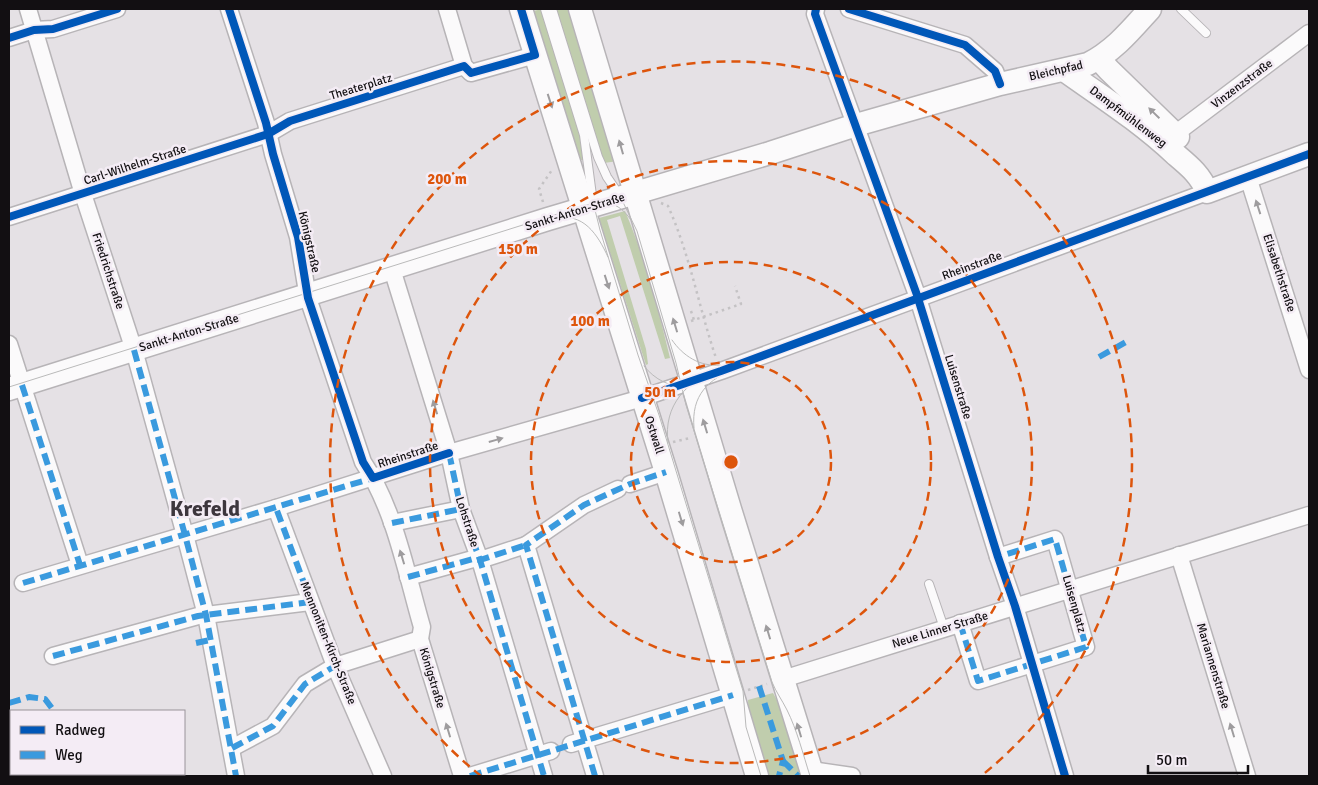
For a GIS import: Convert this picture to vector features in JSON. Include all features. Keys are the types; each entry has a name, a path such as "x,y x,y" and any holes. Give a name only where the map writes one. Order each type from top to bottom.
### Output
{"street":[{"name":"Friedrichstraße","path":"28,9 83,194 134,350 185,535 206,615 236,776"},
{"path":"9,38 34,30 53,29 117,9"},
{"name":"Königstraße","path":"229,9 298,237 308,298 363,462 373,478 392,523 422,627 420,640 462,776"},
{"path":"447,9 464,66 471,73 535,55"},
{"name":"Ostwall","path":"521,9 571,167 589,207 592,236 666,472 757,776"},
{"path":"580,9 638,197 687,319 692,382 812,773 852,776"},
{"name":"Luisenstraße","path":"816,9 816,14 918,298 1033,664 1065,776"},
{"path":"849,9 965,45 995,71 1000,84"},
{"name":"Bleichpfad","path":"1000,84 1088,64 1099,59 1115,46 1150,9"},
{"name":"Vinzenzstraße","path":"1175,134 1309,33"},
{"name":"Dampfmühlenweg","path":"1064,70 1153,133 1215,189 1218,176 1108,70 1099,59"},
{"name":"Theaterplatz","path":"268,134 290,121 464,66"},
{"name":"Sankt-Anton-Straße","path":"15,387 548,219 589,207 638,197 856,126 1000,84"},
{"name":"Carl-Wilhelm-Straße","path":"9,217 268,134"},
{"name":"Rheinstraße","path":"23,583 692,382 1309,154"},
{"name":"Elisabethstraße","path":"1248,176 1309,370"},
{"name":"Lohstraße","path":"392,269 450,454 461,509 480,560 544,753 544,776"},
{"path":"9,344 15,387 80,565"},
{"path":"408,577 473,559 480,560 526,545 584,505 624,487 666,472"},
{"name":"Mennoniten-Kirch-Straße","path":"276,508 335,666 383,776"},
{"path":"392,523 461,509"},
{"name":"Neue Linner Straße","path":"782,679 1309,515"},
{"name":"Luisenplatz","path":"960,623 978,681 1086,647 1055,539 998,557"},
{"path":"526,545 577,742 595,776"},
{"name":"Mariannenstraße","path":"1179,555 1247,776"},
{"path":"54,656 198,616 310,602"},
{"path":"232,748 273,726 306,684 335,666 420,640"},
{"path":"577,742 733,695"},
{"path":"470,776 544,753"}],"lane":[{"path":"545,9 584,136 589,207"},
{"path":"552,9 598,157 607,177 638,197"},
{"path":"1181,9 1206,33"},
{"path":"929,584 944,628"}],"path":[{"path":"548,219 539,189 554,168 571,167"},
{"path":"638,197 668,206 688,261 721,371"},
{"path":"687,319 704,317 741,304 735,286"},
{"path":"658,447 707,432"},
{"path":"733,695 782,679"}],"green space":[{"path":"542,9 579,130 583,160 580,160 529,12"},
{"path":"555,9 571,9 618,161 604,163"},
{"path":"625,211 639,247 670,358 665,359 620,216 607,220 646,349 648,364 646,365 599,218"},
{"path":"773,693 782,709 806,776 764,776 749,725 748,700"}],"tram line":[{"path":"668,443 667,429 669,417 680,396 697,380 720,367 1309,152"},
{"path":"621,198 637,231 676,363 686,405 772,682 794,726 810,776"},
{"path":"9,387 583,206 598,203 615,205 626,213 631,220"},
{"path":"594,206 638,355 659,415 743,691 746,727 761,776"},
{"path":"555,219 574,218 588,227 594,233 608,257"},
{"path":"672,340 681,351 693,359 706,364 720,365"},
{"path":"644,366 663,382 687,387"},
{"path":"694,428 695,406 704,390 718,377 737,368"}],"marked path":[{"path":"1099,357 1126,342"},
{"path":"134,350 206,615 236,776"},
{"path":"22,385 80,565"},
{"path":"449,453 461,509 480,560 544,776"},
{"path":"595,776 526,545 584,505 630,484 666,472"},
{"path":"23,583 373,478"},
{"path":"232,748 273,726 305,684 335,666 276,508"},
{"path":"392,523 461,509"},
{"path":"960,623 978,681 1086,647 1055,539 998,557"},
{"path":"408,577 473,559 480,560 526,545"},
{"path":"53,656 198,616 310,602"},
{"path":"196,643 210,640"},
{"path":"759,686 783,761 779,776"},
{"path":"470,776 733,695"},
{"path":"9,703 29,697 45,699 53,710"},
{"path":"783,761 798,776"}],"cycle path":[{"path":"9,38 34,30 53,29 117,9"},
{"path":"229,9 266,123 273,154 298,237 308,298 363,462 373,478 449,453"},
{"path":"9,217 268,134 290,121 464,66 471,73 535,55 521,9"},
{"path":"816,9 815,14 917,295 1015,606 1065,776"},
{"path":"849,9 965,45 995,71 1000,84"},
{"path":"642,398 721,371 1309,154"}],"district":[{"name":"Krefeld","path":"205,508"}]}
